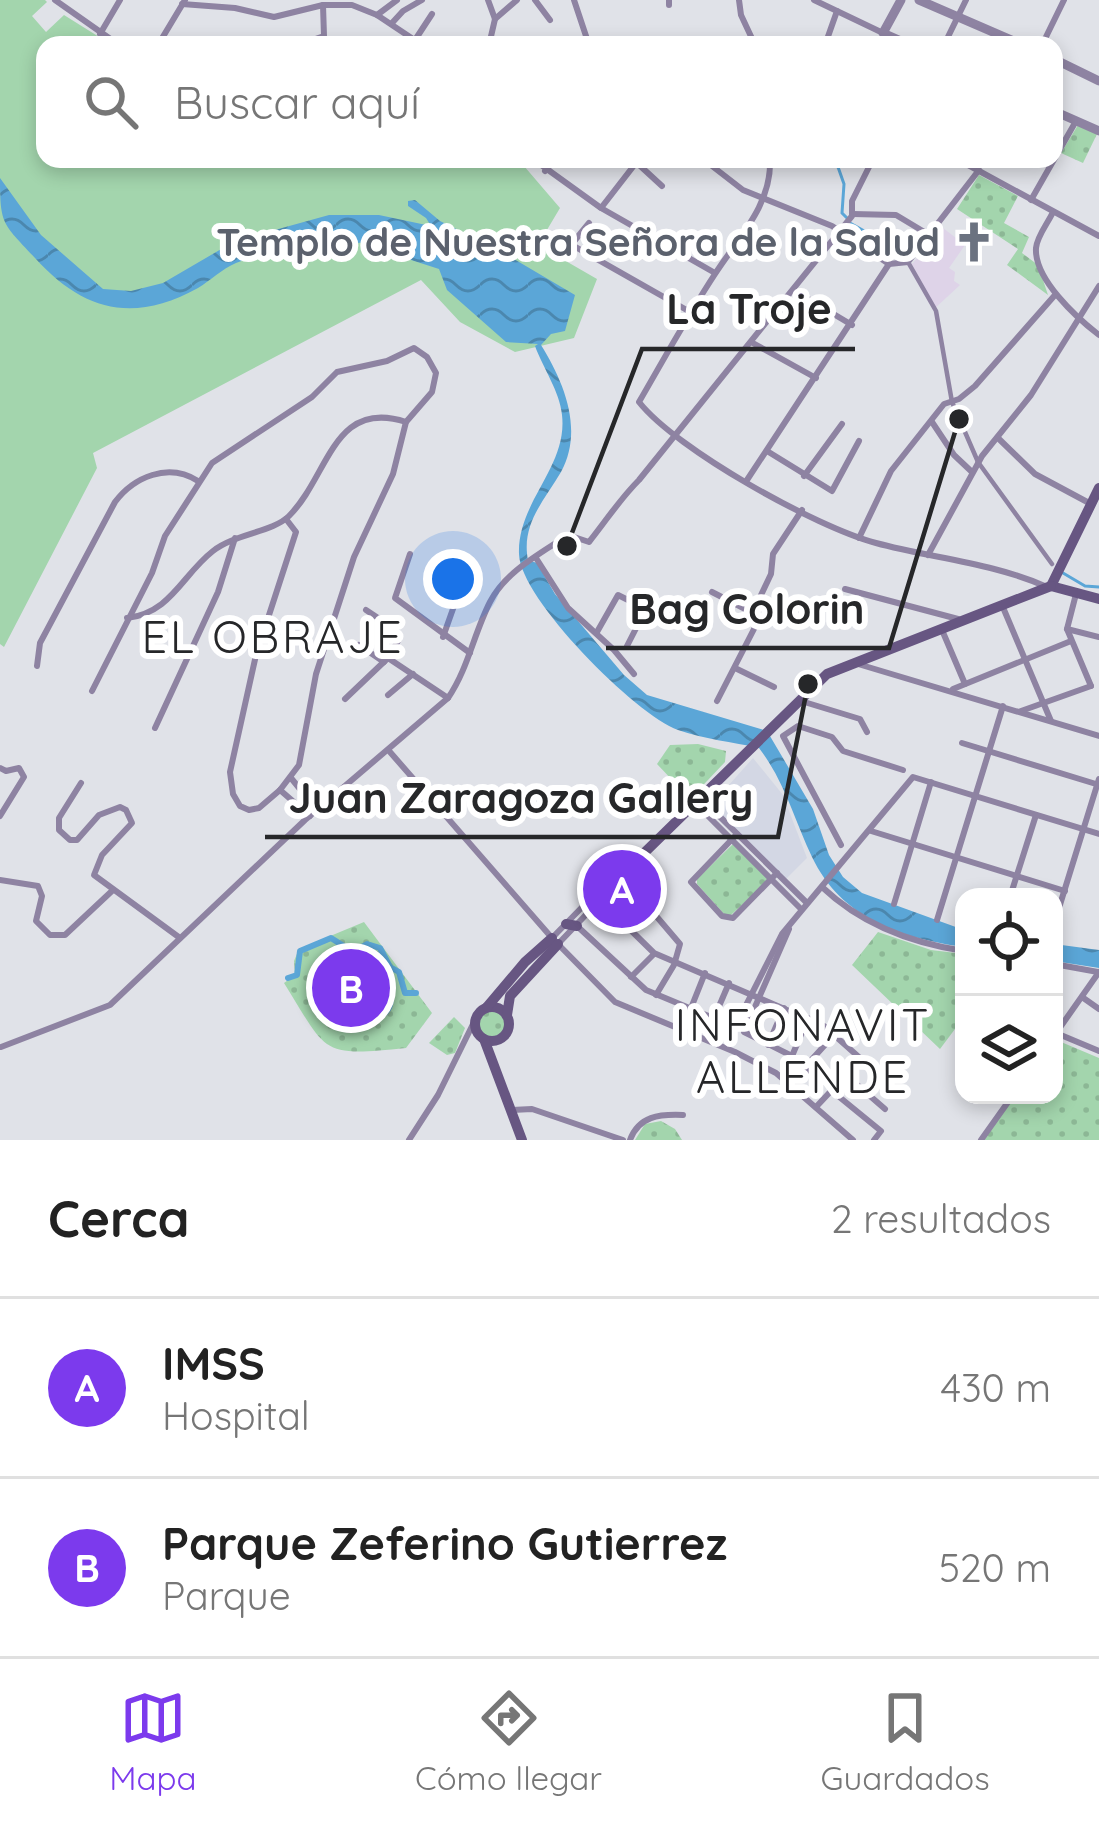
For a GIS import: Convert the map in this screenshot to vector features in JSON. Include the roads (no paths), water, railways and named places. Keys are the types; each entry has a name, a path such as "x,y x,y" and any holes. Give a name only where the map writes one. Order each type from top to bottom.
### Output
{"main road":[{"path":"1049,586 1099,488"},
{"path":"642,855 827,674 1049,586 1099,599"},
{"path":"601,901 604,884"},
{"path":"494,1070 501,1039 509,1028 510,996 555,941"},
{"path":"522,1140 474,1025 525,962 555,941"},
{"path":"487,1007 502,1009 507,1015"},
{"path":"482,1038 501,1039"}],"street":[{"path":"56,0 103,36"},
{"path":"100,34 120,0"},
{"path":"377,15 398,0"},
{"path":"392,25 403,11 422,0"},
{"path":"488,0 495,19 491,36"},
{"path":"495,19 517,0"},
{"path":"535,0 550,20"},
{"path":"574,0 586,36"},
{"path":"739,0 751,36"},
{"path":"814,0 889,36"},
{"path":"884,34 901,0"},
{"path":"919,0 1003,36"},
{"path":"948,36 966,0"},
{"path":"1046,36 1064,0"},
{"path":"163,36 183,2 274,17 323,5 352,5 408,36"},
{"path":"323,5 324,36"},
{"path":"828,36 837,11"},
{"path":"422,36 432,14"},
{"path":"1063,63 1099,81"},
{"path":"1063,115 1099,131"},
{"path":"1063,144 1076,121"},
{"path":"542,168 715,273"},
{"path":"601,208 632,168"},
{"path":"645,168 662,186"},
{"path":"714,168 762,200 840,232 889,264 908,262 979,170"},
{"path":"770,168 762,200 741,242 715,273 639,402 674,438 859,538 1049,586"},
{"path":"0,1048 110,1005 313,813 448,698 459,682 492,598 519,568 568,535 589,542 611,507 674,438 840,232 853,214 852,201 868,168"},
{"path":"975,168 1099,236"},
{"path":"1031,200 1049,168"},
{"path":"1053,212 1036,249 1055,295 1099,335"},
{"path":"853,214 896,215 931,236"},
{"path":"589,223 568,243 692,313"},
{"path":"908,262 936,311 945,364 978,462 1052,565"},
{"path":"747,480 889,264"},
{"path":"928,555 978,462 999,439 1099,286"},
{"path":"795,291 851,325"},
{"path":"859,538 891,471 944,404 956,401 1004,356 1055,295"},
{"path":"752,342 816,378"},
{"path":"92,691 166,536 212,463 312,397 337,372 387,361 415,348 427,357 436,373 432,392 406,422 393,474 354,556 322,654 305,743 291,778 259,808 249,810 233,794 230,772 256,655 296,532 286,520"},
{"path":"127,618 163,607 211,552 235,537 286,520 337,441 358,420 383,415 406,422"},
{"path":"932,422 972,472"},
{"path":"804,476 842,424"},
{"path":"999,439 1035,474 1091,504"},
{"path":"766,450 832,491 860,441"},
{"path":"38,667 40,644 129,484 174,472 198,481"},
{"path":"717,700 755,627 753,613 771,574 775,550 802,511"},
{"path":"155,728 218,592 235,537"},
{"path":"410,554 395,598 443,637 470,652"},
{"path":"535,558 568,608 634,674"},
{"path":"429,589 454,606 443,637"},
{"path":"845,589 963,620"},
{"path":"712,592 753,613"},
{"path":"1021,711 1095,687 1067,629 1076,594"},
{"path":"597,632 618,595 648,605 627,646"},
{"path":"1002,605 1051,721"},
{"path":"344,699 387,660 399,635 366,610"},
{"path":"941,628 973,697"},
{"path":"1067,629 1099,637"},
{"path":"951,690 1071,641"},
{"path":"359,645 448,698"},
{"path":"855,663 1099,736"},
{"path":"735,668 774,687"},
{"path":"388,695 413,674"},
{"path":"801,701 860,719 867,732"},
{"path":"938,920 1003,706"},
{"path":"783,720 793,730"},
{"path":"841,845 783,736 798,726 832,737 843,752 903,770"},
{"path":"962,743 1098,782 1063,899"},
{"path":"390,752 555,941 620,1006 776,1073 853,1140"},
{"path":"0,768 20,768 24,777 0,816"},
{"path":"741,1029 775,954 804,906 913,777 1099,834"},
{"path":"291,778 313,813"},
{"path":"894,904 931,782"},
{"path":"82,784 59,818 63,836 70,840 82,837 99,815 112,808 120,807 131,815 126,833 102,855 94,875 180,938"},
{"path":"280,790 313,813"},
{"path":"697,799 804,906"},
{"path":"1013,888 1036,814"},
{"path":"871,831 1066,891"},
{"path":"734,836 691,882 722,916 733,918 775,876"},
{"path":"555,941 601,901 642,855"},
{"path":"572,925 604,884 629,859 642,855"},
{"path":"0,880 38,886 42,896 36,921 50,935 65,935 113,890"},
{"path":"824,884 856,915 931,946 955,949"},
{"path":"601,901 654,953 808,1018 870,1067"},
{"path":"656,995 674,964 679,940 657,917"},
{"path":"572,925 656,995 741,1029 792,1056 813,1076"},
{"path":"631,977 654,953"},
{"path":"1063,966 1099,972 1063,1023"},
{"path":"691,1008 705,974"},
{"path":"714,1018 729,982"},
{"path":"1082,997 1099,1009"},
{"path":"768,1045 784,1008"},
{"path":"409,1140 438,1095 476,1018"},
{"path":"792,1056 808,1018"},
{"path":"804,1068 835,1035"},
{"path":"1063,1037 1099,1051"},
{"path":"460,1048 482,1038"},
{"path":"816,1107 861,1059"},
{"path":"847,1075 885,1108"},
{"path":"832,1090 881,1130 874,1140"},
{"path":"858,1113 872,1099"},
{"path":"981,1140 1007,1104"},
{"path":"510,1111 532,1109 627,1140 652,1116 683,1115"},
{"path":"838,1140 843,1131"}],"water":[{"path":"0,178 41,235 103,289 131,291 163,283 235,241 329,215 379,215 431,226 408,206 408,201 415,200 440,221 575,295 565,331 551,334 541,345 564,390 571,440 561,472 531,524 528,560 537,563 555,594 647,695 767,731 813,809 829,855 843,877 862,893 955,927 955,945 895,931 839,896 812,857 782,787 759,748 688,733 659,720 609,680 538,598 524,574 521,535 558,451 562,415 538,344 506,342 447,290 439,269 408,259 400,245 381,243 274,252 236,263 174,299 152,306 110,306 53,276 16,237 1,206"},
{"path":"1063,945 1099,950 1099,968 1063,962"},
{"path":"349,974 357,976 371,993 391,988 394,999 388,1014 373,1019 366,999 341,999 343,980"}],"waterway":[{"path":"838,168 844,184 842,213 847,218"},
{"path":"850,223 875,237 887,237 899,247"},
{"path":"1063,573 1085,586 1099,587"},
{"path":"288,978 297,975 300,951 331,938 353,952 367,944 380,948 390,967 399,972 405,993 416,993"},
{"path":"353,1024 363,1005"}],"place":[{"name":"Templo de Nuestra Señora de la Salud","path":"974,242"},
{"name":"Bag Colorin","path":"959,419"},
{"name":"La Troje","path":"567,546"},
{"name":"Juan Zaragoza Gallery","path":"808,684"},
{"name":"IMSS","path":"622,889"},
{"name":"Parque Zeferino Gutierrez","path":"351,988"}],"district":[{"name":"EL OBRAJE","path":"273,637"},
{"name":"INFONAVIT ALLENDE","path":"803,1051"}]}
